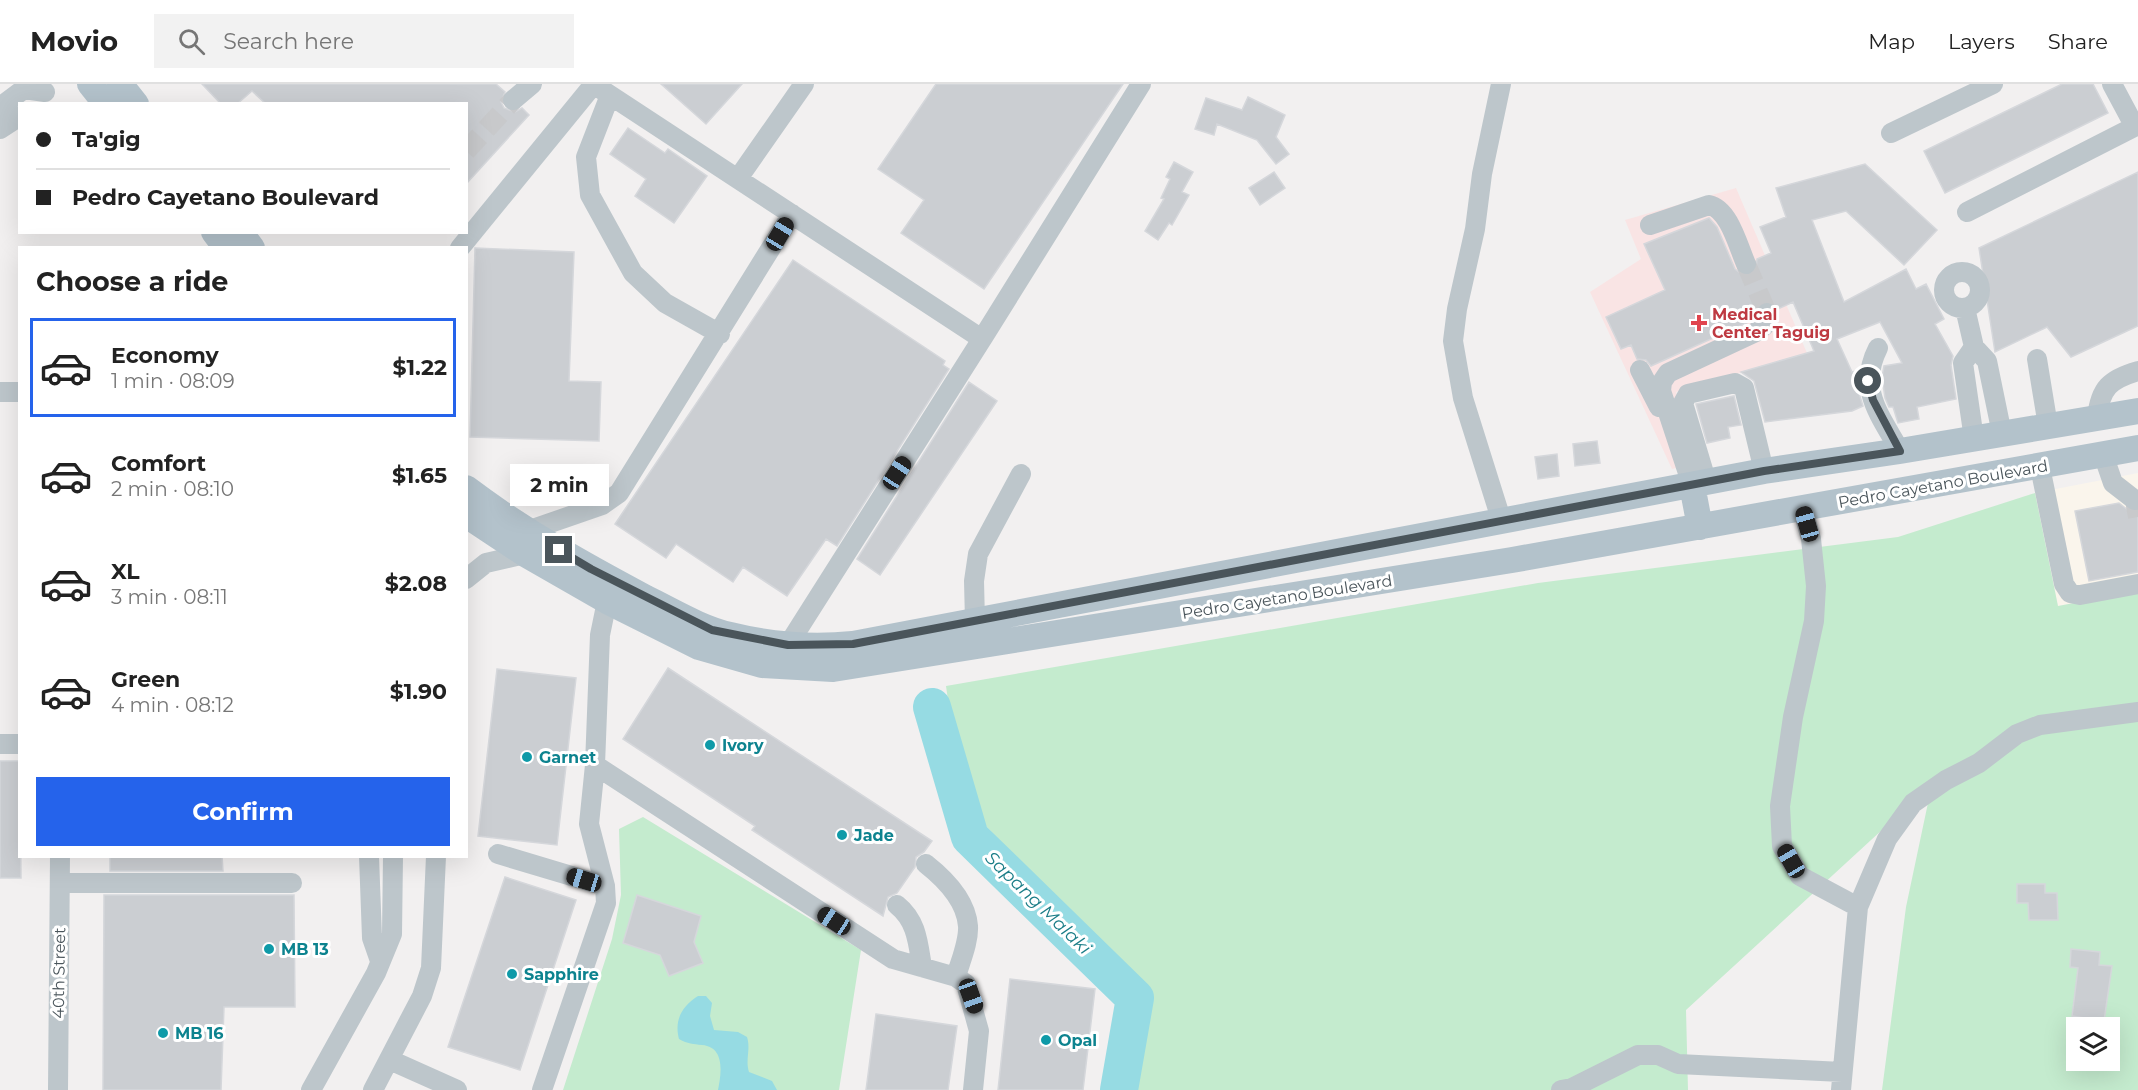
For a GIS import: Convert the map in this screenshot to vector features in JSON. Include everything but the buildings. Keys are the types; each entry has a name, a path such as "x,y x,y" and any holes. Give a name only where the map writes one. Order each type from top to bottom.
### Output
{"main road":[{"path":"90,84 104,102"},
{"path":"120,84 134,102"},
{"name":"Pedro Cayetano Boulevard","path":"468,516 591,569 693,622 729,635 788,645 853,644 1501,519 1764,471 2002,435 2138,411"},
{"name":"Pedro Cayetano Boulevard","path":"468,490 526,542 607,601 715,654 774,666 833,669 1512,560 1803,510 2138,448"},
{"path":"1700,484 1700,527"}],"street":[{"path":"513,100 532,84"},
{"path":"739,177 804,84"},
{"path":"788,645 1141,84"},
{"path":"1501,84 1482,174 1473,237 1457,309 1453,341 1463,398 1501,519"},
{"path":"1891,134 1993,84"},
{"path":"1967,212 2136,126 2112,84"},
{"path":"599,88 739,177 982,339"},
{"path":"462,246 599,88"},
{"path":"599,88 586,157 590,195 633,273 664,303 720,334"},
{"path":"0,107 24,89 47,93"},
{"path":"0,129 18,117"},
{"path":"1650,225 1709,205 1717,207 1723,214 1746,264"},
{"path":"468,577 486,563 602,505 619,493 720,334 792,213"},
{"path":"1965,308 1974,347 1987,361 2002,435"},
{"path":"1679,444 1661,392 1662,382 1668,373 1756,332 1765,325 1767,313"},
{"path":"1974,347 1963,363 1974,439"},
{"path":"1878,348 1870,364 1868,381 1873,400 1900,451"},
{"path":"2037,359 2048,426"},
{"path":"1640,370 1700,484"},
{"path":"2097,418 2099,404 2106,388 2119,376 2138,371"},
{"path":"1700,484 1683,404 1684,398 1688,394 1735,383 1744,388 1764,471"},
{"path":"0,392 18,392"},
{"path":"2103,454 2113,483 2134,500"},
{"path":"2040,467 2064,584 2070,593 2080,595 2138,584"},
{"path":"975,621 974,581 978,554 1021,474"},
{"path":"1803,510 1810,539 1816,586 1814,621 1793,717 1780,806 1782,846 1800,876 1858,907"},
{"path":"542,1090 606,903 605,886 588,824 595,765 600,635 607,601"},
{"path":"1561,1090 1572,1088 1638,1055 1658,1055 1678,1064 1841,1081 1858,907 1887,839 1913,804 1946,780 1980,763 2017,734 2040,725 2138,712"},
{"path":"0,744 18,744"},
{"path":"595,765 894,959 956,977 966,984 979,1031 973,1090"},
{"path":"498,854 605,886"},
{"name":"40th Street","path":"58,1090 60,858"},
{"path":"369,858 372,938 380,961"},
{"path":"311,1090 392,934 393,858"},
{"path":"373,1090 422,996 431,968 436,858"},
{"path":"926,864 943,878 957,895 968,925 956,977"},
{"path":"60,883 292,884"},
{"path":"897,905 908,914 915,927 922,967"},
{"path":"390,1060 456,1090"}],"shaded area":[{"name":"Medical Center Taguig","path":"1736,188 1807,353 1676,392 1698,463 1672,469 1590,292 1641,259 1625,220"},
{"path":"2138,473 2138,591 2058,606 2035,493"}],"green space":[{"path":"2035,493 2058,606 2138,591 2138,1090 1882,1090 1906,907 1932,784 1686,1010 1688,1090 1133,1090 1147,992 976,816 957,764 946,686 1538,583 1898,537"},
{"path":"643,817 861,950 839,1090 563,1090 612,939 621,895 619,829"}],"water":[{"path":"698,996 706,996 712,1003 710,1016 714,1030 738,1032 747,1037 749,1072 772,1081 777,1090 718,1090 721,1070 715,1051 710,1047 679,1039 678,1026 681,1014"}],"waterway":[{"name":"Sapang Malaki","path":"932,707 970,837 1135,998 1119,1090"}],"tunnel":[{"path":"468,149 513,100"},
{"path":"1746,264 1767,313"},
{"path":"2135,500 2138,517"}],"place":[{"name":"Medical Center Taguig","path":"1699,323"},
{"name":"Ivory","path":"710,745"},
{"name":"Garnet","path":"527,757"},
{"name":"Jade","path":"842,835"},
{"name":"MB 13","path":"269,949"},
{"name":"Sapphire","path":"512,974"},
{"name":"MB 16","path":"163,1033"},
{"name":"Opal","path":"1046,1040"}],"route":[{"path":"559,550 591,569 712,630 741,638 788,645 853,644 1501,519 1764,471 1900,451 1873,400 1868,381"}]}
